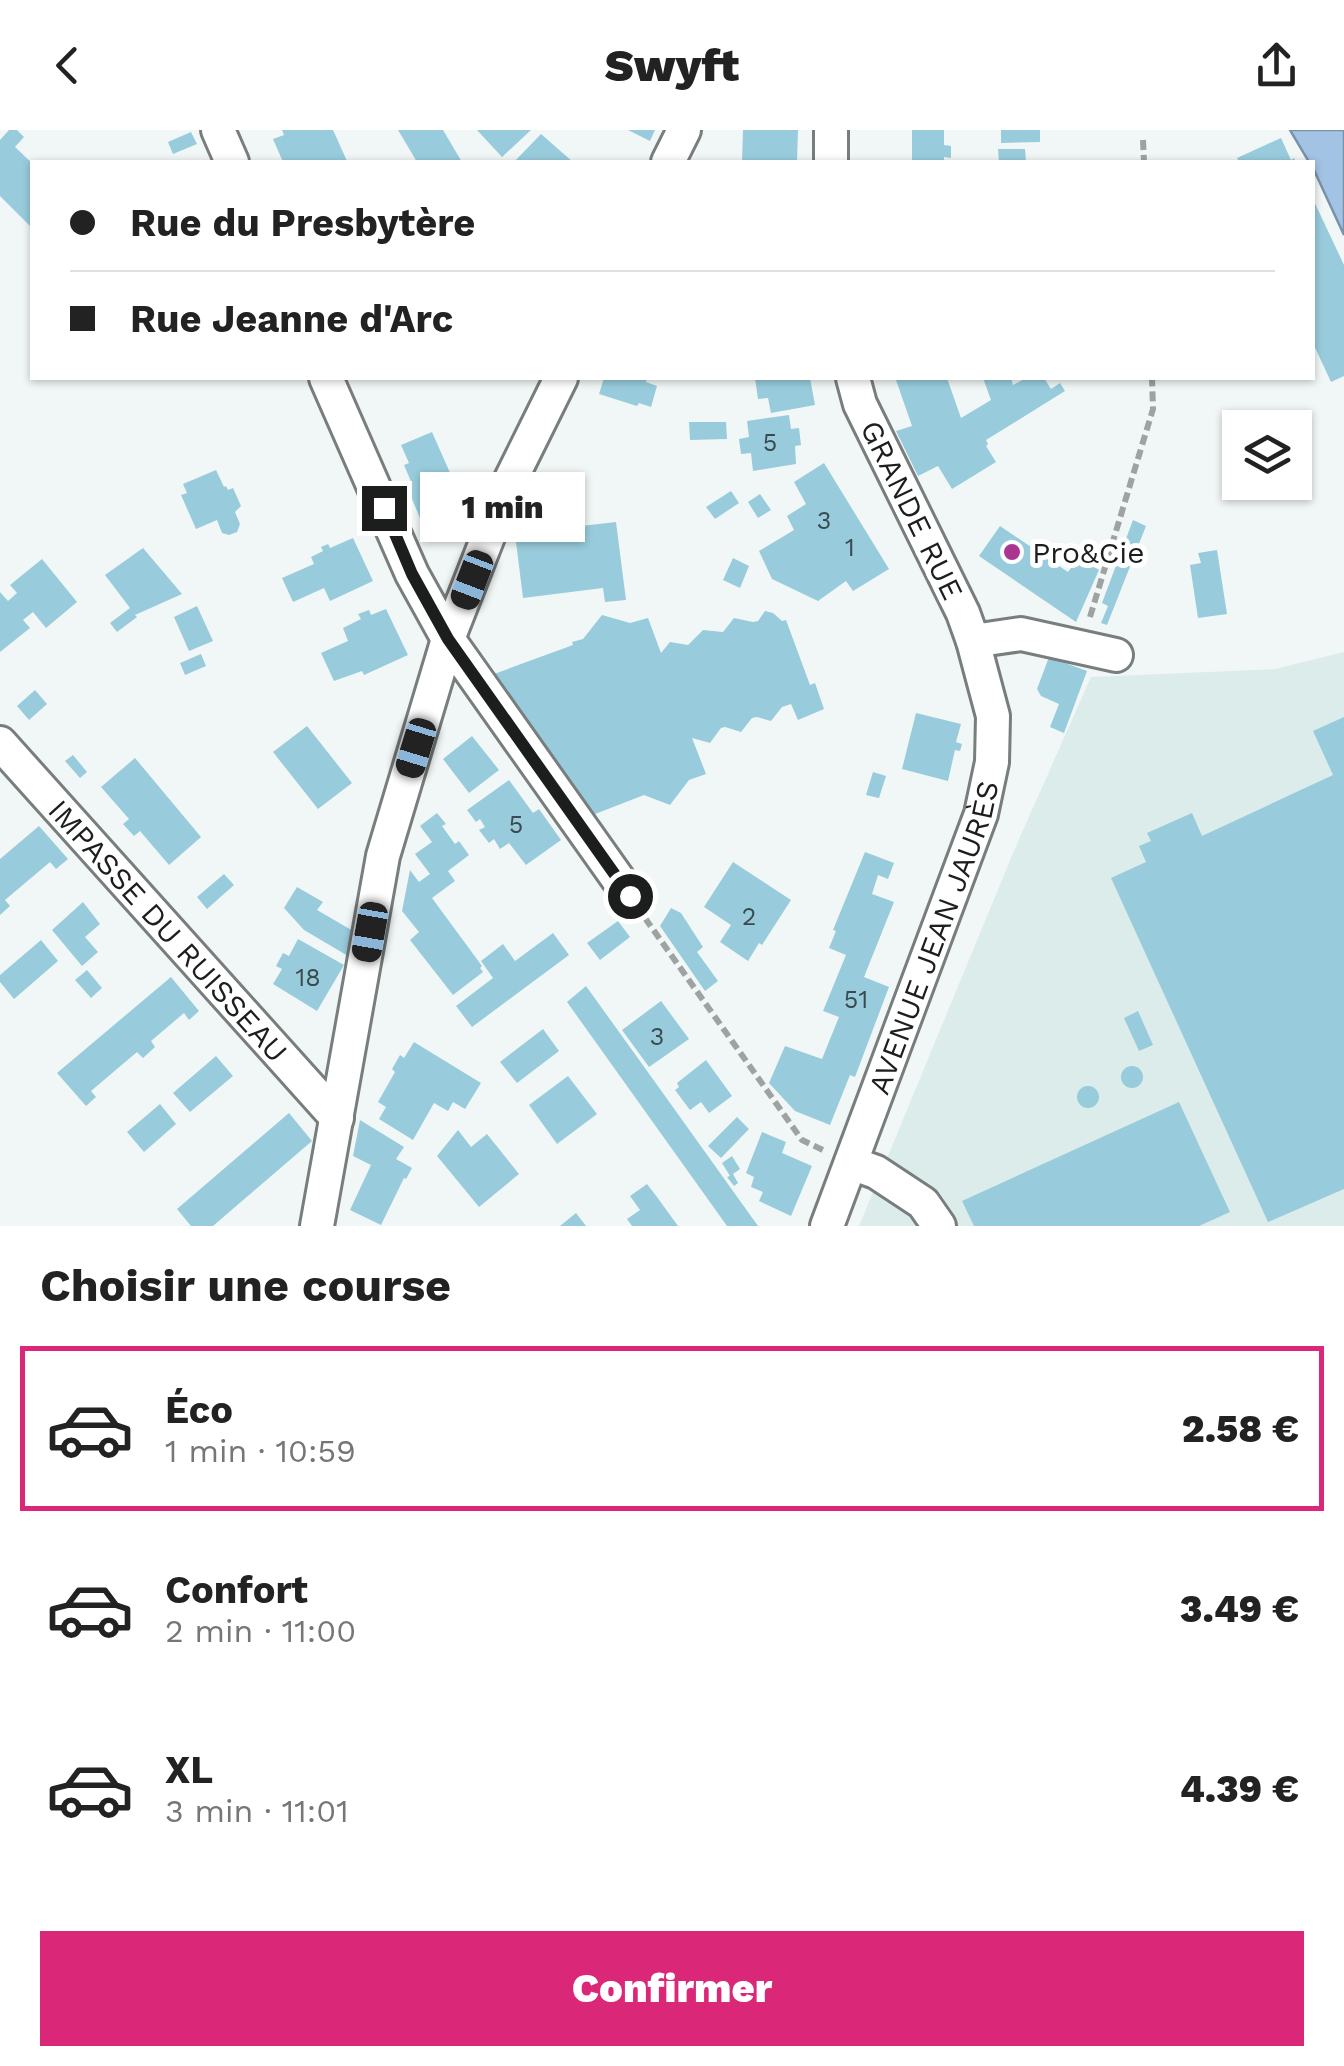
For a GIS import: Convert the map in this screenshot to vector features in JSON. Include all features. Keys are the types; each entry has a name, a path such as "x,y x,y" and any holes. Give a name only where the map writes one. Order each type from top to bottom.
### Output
{"street":[{"path":"218,130 231,160"},
{"path":"669,160 684,130"},
{"path":"830,130 832,160"},
{"path":"327,380 412,574 448,639 630,896"},
{"path":"317,1226 383,856 448,639 508,483 560,380"},
{"name":"GRANDE RUE","path":"854,380 860,404 936,555 973,641"},
{"path":"973,641 1021,634 1116,655"},
{"name":"AVENUE JEAN JAURÈS","path":"828,1226 981,814 992,762 993,716 973,641"},
{"name":"IMPASSE DU RUISSEAU","path":"0,743 336,1118"},
{"path":"852,1163 876,1172 924,1204 939,1226"}],"path":[{"path":"1144,140 1144,160"},
{"path":"1081,646 1153,409 1152,380"},
{"path":"630,896 802,1140 852,1163"}],"shaded area":[{"path":"1344,652 1344,1226 859,1226 1016,846 1091,677 1275,669"}],"water":[{"path":"1290,130 1344,130 1344,235 1315,172 1315,160 1308,160"}],"building":[{"path":"9,130 17,130 24,137 15,147 30,161 30,226 0,196 0,140"},
{"path":"282,130 333,130 347,160 282,160 273,139 284,135"},
{"path":"398,130 443,130 461,160 416,160"},
{"path":"477,130 531,130 502,157"},
{"path":"628,130 655,130 650,141"},
{"path":"743,130 798,130 797,160 742,160"},
{"path":"912,130 944,130 944,145 951,146 951,158 912,160"},
{"path":"1001,130 1040,130 1040,142 1001,143"},
{"path":"191,132 197,144 173,154 168,142"},
{"path":"541,134 571,160 516,160"},
{"path":"1281,138 1291,160 1238,160"},
{"path":"998,149 1025,149 1026,160 999,160"},
{"path":"1315,203 1344,265 1344,376 1331,382 1315,347"},
{"path":"603,380 646,380 657,386 651,407 599,394"},
{"path":"755,380 810,380 815,405 771,413 768,398 758,399"},
{"path":"896,380 948,380 961,418 991,400 984,380 1012,380 1013,385 1022,380 1045,380 1051,389 1060,383 1065,391 986,440 996,462 952,489 938,466 918,476 896,431 912,426"},
{"path":"789,415 791,429 799,428 801,445 795,446 796,464 753,471 751,453 741,454 739,439 749,437 747,421"},
{"path":"689,422 726,422 727,439 690,440"},
{"path":"432,432 462,500 420,518 407,487 412,484 404,465 409,463 401,445"},
{"path":"824,463 889,569 853,591 846,581 818,601 772,579 759,551 794,530 787,516 806,504 794,482"},
{"path":"216,470 224,487 233,488 241,506 235,512 240,524 237,532 229,535 222,533 217,520 196,529 181,495 187,493 183,484"},
{"path":"731,491 739,503 715,519 706,507"},
{"path":"760,494 771,510 758,518 748,502"},
{"path":"554,520 555,529 616,522 626,600 605,602 603,588 523,598 515,534 539,531 538,521"},
{"path":"1133,520 1146,526 1107,625 1101,623 1108,606 1102,603"},
{"path":"1000,526 1068,572 1079,557 1099,570 1076,622 979,556"},
{"path":"353,538 373,581 330,601 324,588 293,602 282,578 314,564 311,557 323,551 321,547 328,544 330,548"},
{"path":"143,548 182,594 135,615 117,632 110,623 130,608 105,575"},
{"path":"1217,550 1227,614 1198,618 1190,565 1201,563 1198,553"},
{"path":"733,558 749,566 740,588 723,580"},
{"path":"42,559 77,602 46,628 33,612 23,620 30,628 0,652 0,592 8,601 17,593 10,585"},
{"path":"197,606 213,641 189,651 174,617"},
{"path":"386,609 408,655 364,675 362,671 334,681 321,653 348,641 343,628 361,619 358,614 369,610 371,615"},
{"path":"765,611 786,620 810,685 815,683 824,709 798,720 791,704 782,707 771,721 752,718 741,732 721,728 710,743 692,738 706,774 689,780 670,805 644,795 590,816 494,674 573,645 572,642 583,639 602,615 630,623 648,618 661,653 670,642 688,645 703,630 723,632 734,618 758,621"},
{"path":"201,654 206,666 185,675 180,663"},
{"path":"1049,657 1087,671 1064,733 1050,727 1059,704 1041,696 1037,689"},
{"path":"35,690 47,704 29,720 17,706"},
{"path":"916,713 961,724 956,742 962,744 960,751 955,750 948,781 902,769"},
{"path":"1344,717 1344,1189 1268,1222 1111,878 1146,862 1139,846 1151,841 1147,833 1192,813 1202,836 1333,775 1313,731"},
{"path":"307,726 352,783 318,809 273,752"},
{"path":"472,736 499,770 469,793 443,759"},
{"path":"73,755 87,772 80,778 65,761"},
{"path":"135,758 201,837 169,865 140,831 134,836 123,824 129,819 101,787"},
{"path":"873,772 886,776 879,798 866,795"},
{"path":"509,780 533,813 539,809 561,840 526,865 509,843 500,849 494,839 489,843 479,830 485,827 480,819 476,822 467,810"},
{"path":"437,813 455,844 459,841 469,855 448,871 455,881 432,898 483,972 453,995 410,940 419,932 402,911 410,870 419,882 430,874 415,854 432,842 420,826"},
{"path":"39,826 68,859 56,869 50,862 5,900 10,906 0,915 0,859"},
{"path":"865,852 894,863 888,879 878,875 872,894 894,902 864,977 889,987 855,1077 850,1075 830,1125 795,1111 769,1083 785,1046 822,1059 839,1017 823,1011 846,955 829,948"},
{"path":"733,862 791,900 748,961 720,942 731,925 704,907"},
{"path":"224,874 234,885 207,909 197,897"},
{"path":"297,887 323,902 317,910 360,935 348,956 304,930 284,908"},
{"path":"83,902 100,924 85,937 98,952 82,966 52,930"},
{"path":"671,908 681,913 703,947 697,952 718,981 705,991 660,926"},
{"path":"618,921 630,937 600,960 587,943"},
{"path":"553,933 569,955 472,1027 456,1006 493,978 481,961 503,944 515,961"},
{"path":"298,939 344,965 317,1011 273,984 282,969 276,966 283,953 289,956"},
{"path":"41,940 58,961 14,999 0,982 0,975"},
{"path":"87,970 102,988 91,998 75,980"},
{"path":"171,977 199,1011 189,1020 184,1013 151,1041 155,1047 143,1058 137,1052 91,1091 96,1097 86,1106 57,1073"},
{"path":"586,986 758,1226 727,1226 567,1002"},
{"path":"661,1001 689,1039 649,1067 622,1030"},
{"path":"1138,1011 1153,1045 1139,1051 1124,1018"},
{"path":"543,1029 559,1051 517,1083 500,1062"},
{"path":"414,1042 481,1083 465,1109 453,1102 448,1111 434,1103 413,1140 379,1119 386,1107 378,1102 400,1055 404,1058"},
{"path":"216,1056 233,1076 190,1112 173,1093"},
{"path":"706,1060 732,1096 709,1113 701,1102 690,1110 675,1090 679,1087 677,1083"},
{"path":"1128,1066 1136,1066 1143,1077 1136,1088 1128,1088 1121,1081 1121,1073"},
{"path":"568,1076 597,1114 557,1144 529,1105"},
{"path":"1084,1086 1092,1086 1099,1097 1092,1108 1084,1108 1077,1101 1077,1093"},
{"path":"1179,1102 1230,1212 1199,1226 974,1226 962,1201"},
{"path":"160,1104 176,1124 144,1152 127,1132"},
{"path":"289,1113 312,1141 213,1226 191,1226 177,1209"},
{"path":"737,1117 749,1129 721,1158 708,1146"},
{"path":"360,1120 404,1147 396,1159 412,1168 381,1225 350,1210 371,1165 353,1156"},
{"path":"458,1130 471,1147 487,1134 519,1174 479,1207 437,1156"},
{"path":"762,1132 786,1142 782,1153 812,1166 791,1216 759,1201 763,1192 751,1187 754,1177 746,1173"},
{"path":"732,1156 740,1169 733,1174 738,1183 734,1186 722,1163"},
{"path":"647,1184 678,1226 632,1226 627,1219 640,1210 630,1196"},
{"path":"576,1213 586,1226 560,1226"}],"place":[{"name":"Pro&Cie","path":"1012,552"}],"route":[{"path":"384,508 412,574 448,639 630,896"}]}
